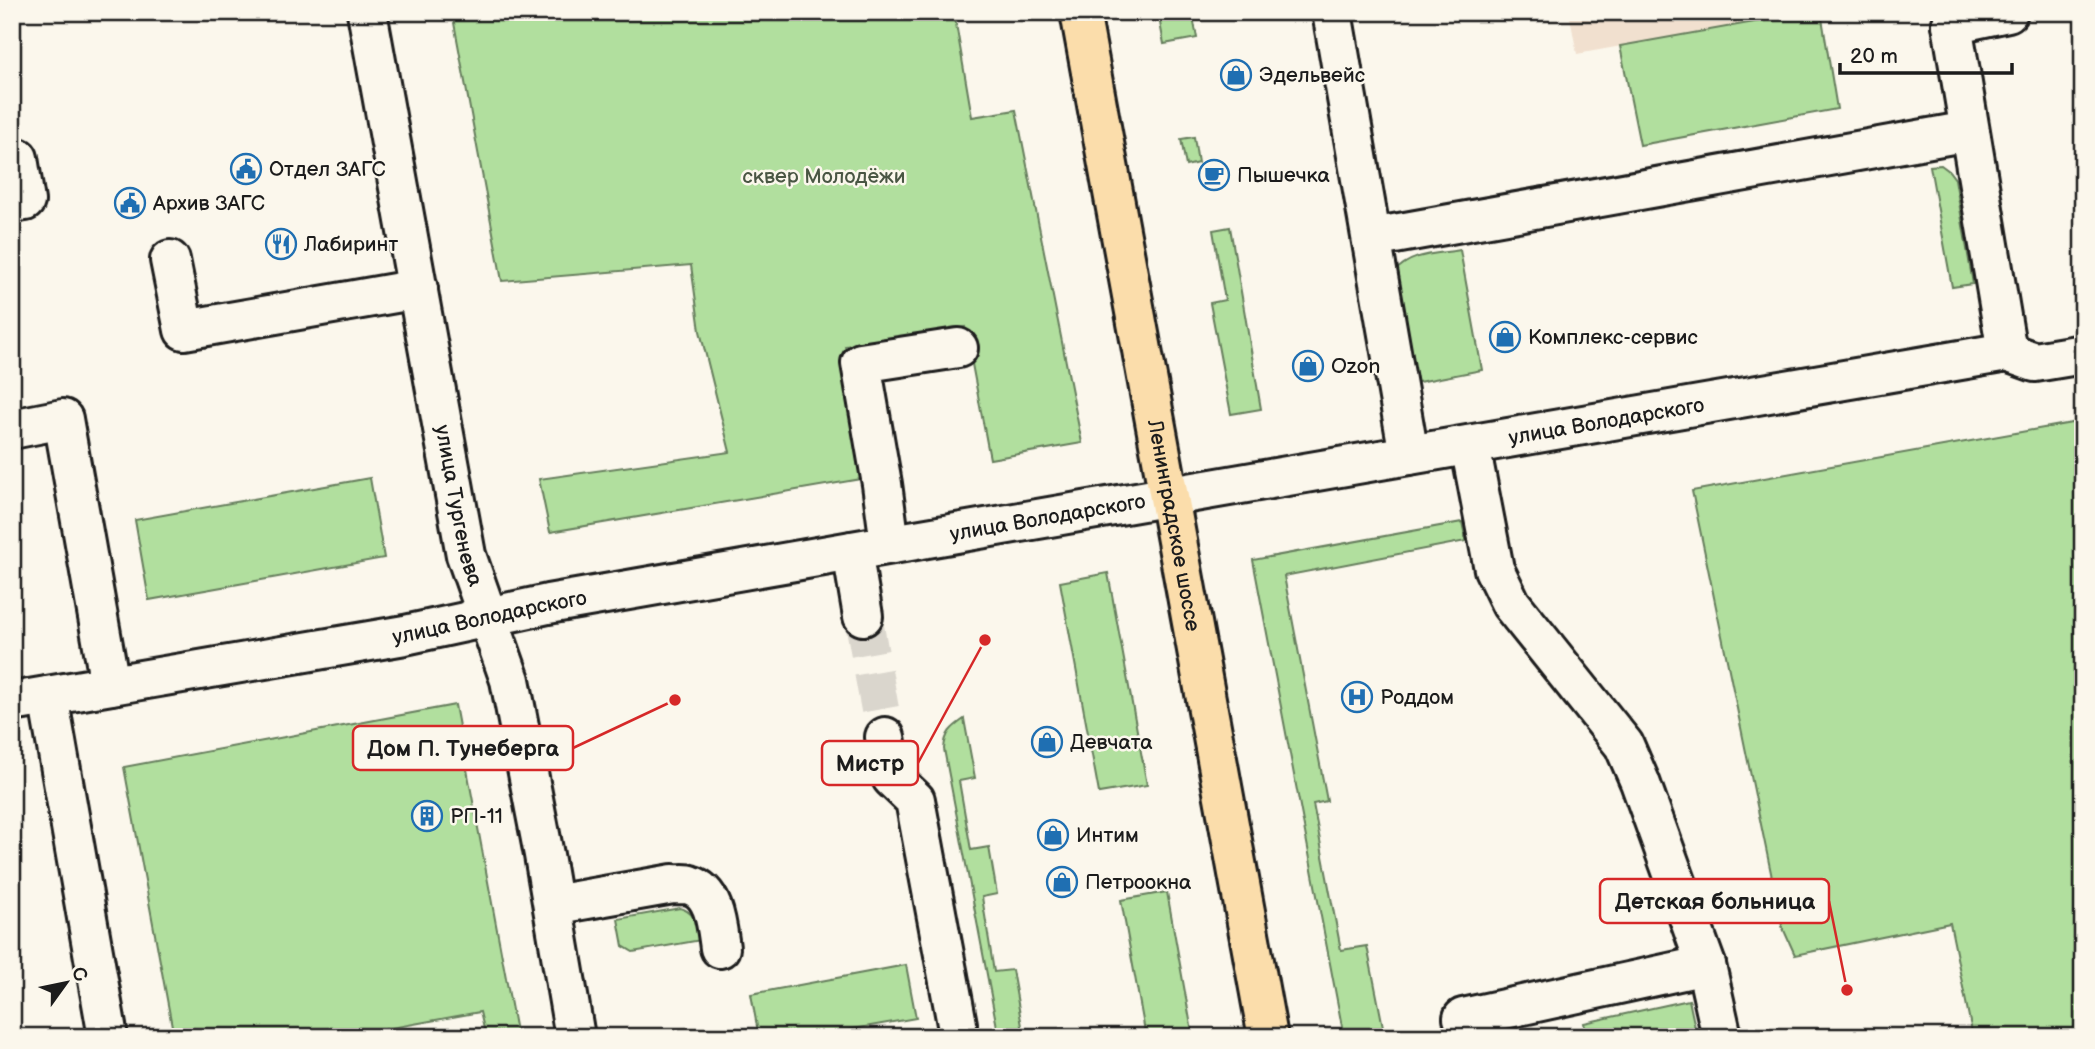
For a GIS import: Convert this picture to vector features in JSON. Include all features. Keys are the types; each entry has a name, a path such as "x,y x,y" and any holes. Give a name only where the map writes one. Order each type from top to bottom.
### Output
{"main road":[{"name":"Ленинградское шоссе","path":"1080,12 1268,1037"}],"street":[{"name":"улица Тургенева","path":"367,12 466,555 510,680 575,1037"},
{"path":"1332,12 1409,455"},
{"path":"2007,352 1969,131 1954,18 2008,12"},
{"path":"1372,238 1969,131"},
{"path":"12,159 18,158 25,201 12,203"},
{"path":"170,260 184,330 418,289"},
{"path":"890,544 861,363 958,348"},
{"name":"улица Володарского","path":"30,699 488,619 548,604 2007,352 2035,362 2083,354"},
{"path":"12,429 63,419 110,685"},
{"path":"1471,445 1494,569 1511,604 1624,745 1706,965 1722,1037"},
{"path":"852,551 863,616"},
{"path":"30,699 108,1037"},
{"path":"885,737 892,778 915,800 957,1024"},
{"path":"553,905 673,884 691,885 703,894 711,906 720,948"},
{"path":"1463,1018 1706,965"}],"shaded area":[{"path":"1569,12 1810,12 1577,54"}],"green space":[{"name":"сквер Молодёжи","path":"452,12 954,12 972,117 1016,110 1082,443 990,459 965,327 845,346 867,478 550,532 539,479 730,452 700,331 691,265 502,281"},
{"path":"1158,12 1192,12 1197,38 1164,44"},
{"path":"1821,12 1837,109 1640,145 1620,46"},
{"path":"1194,137 1198,163 1186,166 1181,139"},
{"path":"1941,165 1955,179 1973,284 1952,287 1930,166"},
{"path":"1230,227 1261,409 1231,414 1210,303 1225,300 1213,230"},
{"path":"1460,250 1482,370 1413,383 1394,273 1400,266 1415,258"},
{"path":"2083,421 2083,1037 1973,1037 1950,923 1795,955 1782,926 1692,491"},
{"path":"370,478 384,558 149,600 135,520"},
{"path":"1462,522 1466,541 1284,576 1327,801 1313,804 1341,950 1367,946 1385,1037 1344,1037 1253,560"},
{"path":"1108,573 1147,785 1099,793 1060,582"},
{"path":"455,705 517,1037 486,1037 480,1012 386,1029 387,1037 174,1037 124,767"},
{"path":"964,719 975,778 959,781 971,850 989,847 997,894 982,897 994,972 1012,970 1024,1037 1007,1037 997,1027 944,749 950,731"},
{"path":"1167,892 1193,1037 1146,1037 1121,900"},
{"path":"680,908 693,916 701,940 633,952 623,946 618,919"},
{"path":"906,965 916,1018 808,1037 759,1037 751,994"},
{"path":"1689,1000 1697,1037 1587,1037 1584,1023"}],"tunnel":[{"path":"863,616 885,737"}],"place":[{"name":"Эдельвейс","path":"1236,75"},
{"name":"Отдел ЗАГС","path":"246,169"},
{"name":"Пышечка","path":"1214,175"},
{"name":"Архив ЗАГС","path":"130,203"},
{"name":"Лабиринт","path":"281,244"},
{"name":"Комплекс-сервис","path":"1505,337"},
{"name":"Ozon","path":"1308,366"},
{"name":"Мистр","path":"985,640"},
{"name":"Роддом","path":"1357,697"},
{"name":"Дом П. Тунеберга","path":"675,700"},
{"name":"Девчата","path":"1047,742"},
{"name":"РП-11","path":"427,816"},
{"name":"Интим","path":"1053,835"},
{"name":"Петроокна","path":"1062,882"},
{"name":"Детская больница","path":"1847,990"}]}
